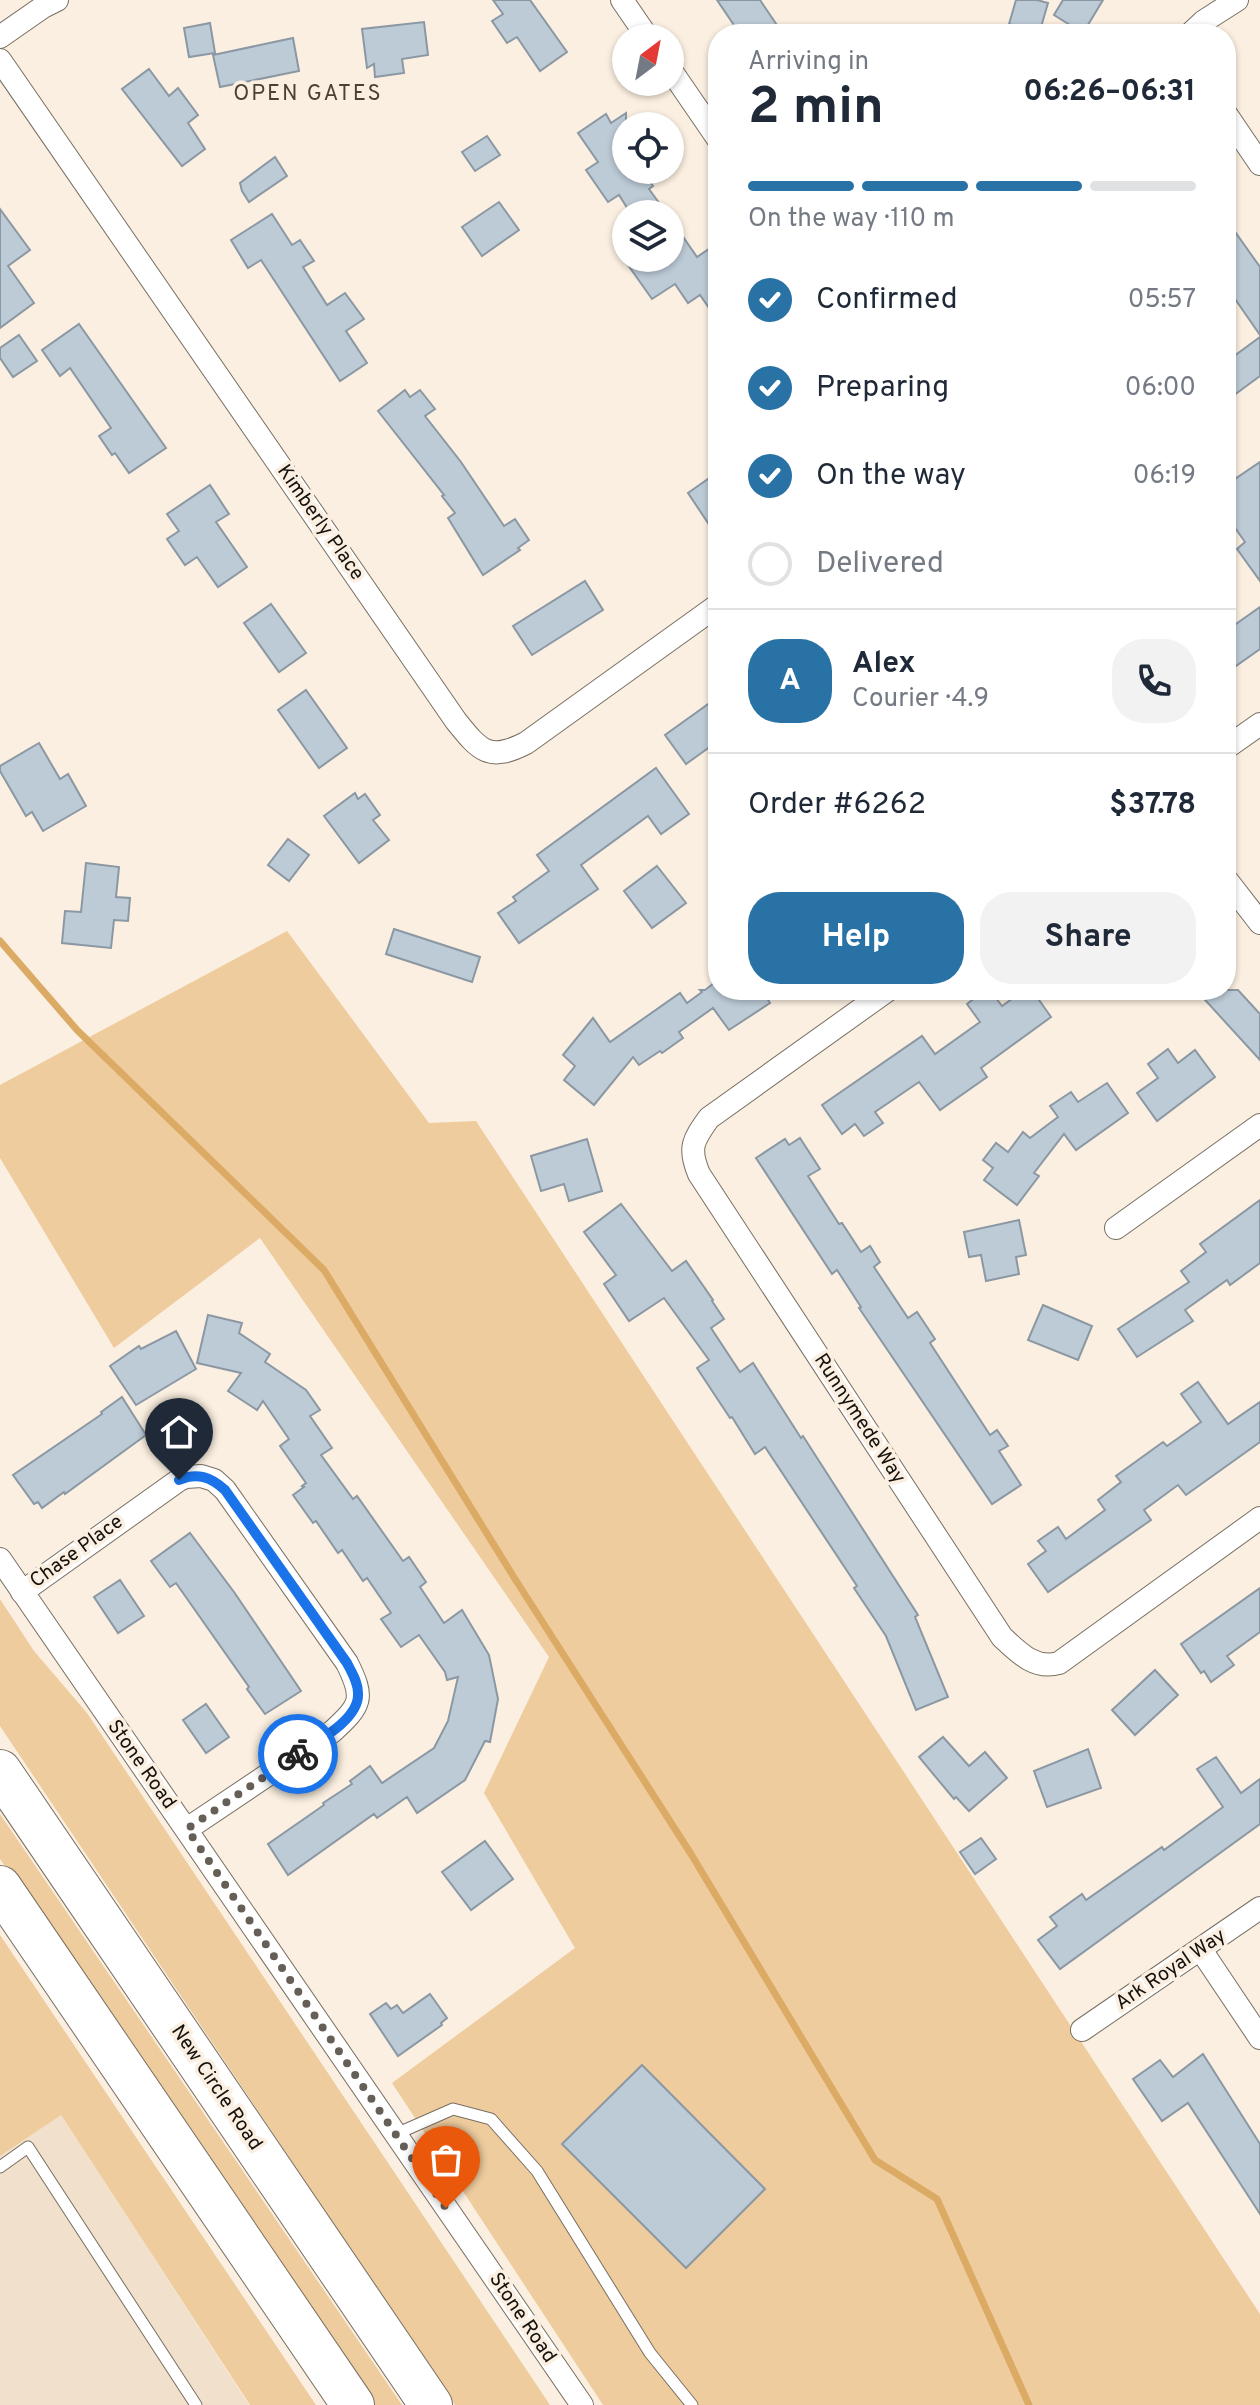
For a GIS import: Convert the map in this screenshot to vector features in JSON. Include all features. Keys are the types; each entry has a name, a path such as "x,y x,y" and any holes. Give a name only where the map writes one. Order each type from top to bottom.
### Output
{"highway":[{"name":"New Circle Road","path":"0,1771 431,2405"},
{"path":"0,1887 353,2405"}],"street":[{"path":"0,37 57,0"},
{"path":"622,0 638,24"},
{"path":"1201,24 1237,0"},
{"name":"Kimberly Place","path":"0,60 456,721 481,747 498,754 526,743 708,612"},
{"path":"684,89 708,124"},
{"path":"1236,129 1260,164"},
{"path":"1236,741 1260,724"},
{"path":"1236,892 1260,923"},
{"name":"Runnymede Way","path":"874,1000 709,1118 695,1137 692,1146 694,1163 1002,1637 1020,1655 1036,1663 1048,1666 1059,1663 1260,1518"},
{"path":"1116,1228 1260,1125"},
{"name":"Chase Place","path":"22,1592 186,1477 201,1476 214,1480 238,1506 347,1663 359,1695 352,1713 333,1731 187,1829"},
{"name":"Stone Road","path":"0,1559 582,2405"},
{"name":"Ark Royal Way","path":"1082,2030 1260,1908"},
{"path":"1201,1950 1260,2038"}],"lane":[{"path":"396,2134 453,2109 491,2119 537,2171 650,2353 692,2405"},
{"path":"0,2167 28,2147 196,2405"}],"shaded area":[{"path":"287,931 429,1123 476,1121 1260,2314 1260,2405 603,2405 392,2083 575,1948 484,1793 549,1657 260,1238 114,1348 0,1158 0,1085"},
{"path":"0,1599 34,1651 87,1713 550,2405 455,2405 0,1726"},
{"path":"0,1814 402,2405 370,2405 0,1859"},
{"path":"0,1935 316,2405 250,2405 61,2115 0,2156"},
{"path":"0,2029 61,2115 249,2405 0,2405"}],"building":[{"path":"493,0 530,0 567,52 540,71 517,37 507,43 492,21 503,14"},
{"path":"717,0 760,0 776,24 733,24"},
{"path":"1016,0 1048,3 1042,24 1009,24"},
{"path":"1063,0 1103,0 1088,24 1068,24 1054,15"},
{"path":"424,22 428,55 402,59 404,73 375,77 374,64 367,68 362,29"},
{"path":"210,23 215,53 189,57 184,28"},
{"path":"293,38 299,71 220,87 213,55"},
{"path":"149,69 169,96 178,88 198,115 188,123 205,149 182,166 122,89"},
{"path":"606,114 611,123 612,184 652,184 649,189 657,200 622,200 619,195 608,202 586,170 598,162 578,133"},
{"path":"487,136 500,155 475,171 462,152"},
{"path":"275,157 287,176 249,202 240,183"},
{"path":"499,202 519,230 482,256 462,227"},
{"path":"0,209 30,250 8,266 34,303 0,328"},
{"path":"272,214 292,245 300,240 314,261 303,267 327,305 345,293 364,319 346,331 367,363 340,381 261,260 248,268 231,240"},
{"path":"1236,233 1260,267 1260,335 1236,300"},
{"path":"684,238 697,257 708,250 708,307 700,295 688,303 675,284 652,299 633,272 684,272"},
{"path":"79,324 166,448 129,473 99,436 111,428 70,368 60,376 42,350"},
{"path":"19,335 37,361 13,377 0,358 0,348"},
{"path":"1260,337 1260,376 1236,394 1236,355"},
{"path":"405,390 410,397 420,390 435,409 425,416 461,462 504,526 515,519 529,540 518,548 520,550 483,575 448,518 455,513 444,495 378,411"},
{"path":"1260,462 1260,581 1237,549 1245,542 1236,529 1236,478"},
{"path":"708,479 708,523 688,493"},
{"path":"210,485 229,514 216,522 247,567 218,587 197,557 185,565 167,539 179,531 167,514"},
{"path":"585,581 603,610 532,655 513,626"},
{"path":"271,604 306,653 279,672 244,623"},
{"path":"1260,607 1260,649 1236,666 1236,624"},
{"path":"306,690 347,748 319,768 278,710"},
{"path":"708,704 708,748 686,764 665,735"},
{"path":"39,743 60,779 68,774 86,806 43,831 32,812 26,816 0,771 0,766"},
{"path":"656,768 689,814 661,834 648,816 581,865 598,889 519,943 498,913 516,901 513,897 549,871 537,855"},
{"path":"355,793 358,799 365,794 380,815 373,820 389,840 359,863 324,816"},
{"path":"288,839 309,855 289,881 268,865"},
{"path":"86,863 119,867 116,897 130,898 128,921 114,920 111,948 62,943 65,911 81,912"},
{"path":"657,866 686,903 652,928 624,891"},
{"path":"394,929 480,957 472,982 386,954"},
{"path":"708,988 708,1000 768,1000 770,1003 729,1030 713,1008 679,1032 683,1038 662,1053 660,1051 639,1065 633,1057 594,1105 564,1080 575,1066 563,1055 593,1018 610,1042 680,993 687,1003 702,992 700,990"},
{"path":"1238,990 1260,1014 1260,1060 1205,1000 1236,1000"},
{"path":"972,1000 998,1000 1002,1006 1010,1000 1039,1000 1051,1017 981,1068 987,1077 940,1110 919,1082 875,1112 883,1123 864,1136 855,1124 842,1134 822,1105 922,1036 935,1054 980,1022 967,1004"},
{"path":"1168,1049 1178,1063 1195,1050 1215,1077 1157,1121 1137,1093 1158,1078 1148,1064"},
{"path":"1107,1083 1128,1113 1076,1150 1064,1134 1034,1173 1039,1176 1017,1205 984,1180 993,1168 983,1160 996,1143 1008,1152 1023,1132 1030,1138 1058,1117 1050,1106 1071,1092 1078,1102"},
{"path":"800,1138 820,1169 808,1176 839,1224 842,1223 861,1252 870,1246 880,1262 874,1267 908,1318 917,1312 935,1339 930,1343 990,1435 997,1430 1008,1446 999,1451 1021,1485 992,1504 859,1308 837,1270 832,1274 756,1158 785,1139 789,1145"},
{"path":"587,1139 602,1191 569,1201 564,1184 541,1191 531,1156"},
{"path":"1260,1200 1260,1263 1230,1285 1227,1280 1185,1310 1193,1321 1137,1357 1118,1329 1189,1282 1181,1271 1206,1252 1200,1244"},
{"path":"621,1204 672,1271 686,1261 713,1300 724,1319 711,1328 740,1372 753,1363 918,1615 915,1617 948,1697 916,1710 886,1636 854,1588 857,1586 765,1447 755,1454 730,1418 697,1368 709,1360 664,1298 629,1321 604,1284 616,1275 584,1232"},
{"path":"1019,1220 1026,1255 1016,1257 1019,1274 986,1281 981,1255 969,1257 964,1232"},
{"path":"1043,1305 1092,1326 1078,1360 1028,1340"},
{"path":"208,1315 242,1323 239,1333 270,1354 265,1362 306,1390 320,1410 310,1416 332,1448 321,1455 353,1499 357,1496 403,1561 409,1557 426,1582 420,1587 444,1623 462,1610 489,1655 498,1699 490,1742 485,1741 465,1780 417,1813 407,1797 377,1818 374,1814 288,1875 268,1844 352,1784 350,1781 370,1766 382,1783 434,1748 448,1721 458,1677 447,1680 445,1672 419,1635 401,1647 381,1619 391,1613 367,1578 363,1581 342,1550 338,1553 293,1495 306,1483 280,1446 289,1439 263,1401 257,1410 228,1391 241,1373 197,1363"},
{"path":"176,1331 196,1369 136,1405 110,1366 139,1346 141,1349"},
{"path":"1198,1382 1228,1424 1260,1402 1260,1442 1186,1495 1178,1485 1144,1510 1151,1520 1048,1592 1028,1564 1046,1551 1038,1541 1058,1527 1066,1539 1105,1510 1098,1500 1121,1482 1116,1476 1163,1442 1167,1446 1201,1422 1181,1394"},
{"path":"122,1397 146,1435 65,1494 42,1508 38,1502 34,1504 13,1475"},
{"path":"190,1533 301,1691 265,1714 176,1583 170,1587 151,1561"},
{"path":"120,1580 144,1616 118,1633 94,1597"},
{"path":"1260,1588 1260,1632 1227,1656 1234,1665 1211,1682 1181,1644"},
{"path":"1155,1670 1178,1695 1135,1735 1112,1710"},
{"path":"206,1704 229,1737 206,1753 183,1720"},
{"path":"943,1737 969,1766 985,1752 1007,1778 969,1811 956,1797 954,1799 919,1757"},
{"path":"1088,1749 1101,1788 1047,1807 1034,1771"},
{"path":"1216,1757 1241,1793 1260,1779 1260,1824 1060,1969 1038,1940 1057,1926 1050,1917 1082,1894 1086,1900 1162,1847 1164,1850 1223,1807 1197,1769"},
{"path":"981,1838 996,1859 975,1874 960,1852"},
{"path":"485,1841 513,1879 471,1910 442,1872"},
{"path":"430,1994 447,2018 442,2025 398,2056 370,2014 386,2003 391,2009 397,2005 403,2013"},
{"path":"1203,2054 1260,2144 1260,2214 1188,2103 1162,2121 1133,2079 1160,2060 1173,2077"},
{"path":"642,2065 765,2189 686,2268 562,2144"}],"waterway":[{"path":"0,941 77,1030 324,1270 515,1579 691,1854 875,2160 937,2199 1029,2405"}],"way so far":[{"path":"298,1754 187,1829 446,2208"}],"district":[{"name":"OPEN GATES","path":"308,94"}],"route":[{"path":"179,1480 201,1476 214,1480 225,1490 347,1663 356,1681 359,1695 352,1713 333,1731 298,1754"}]}
